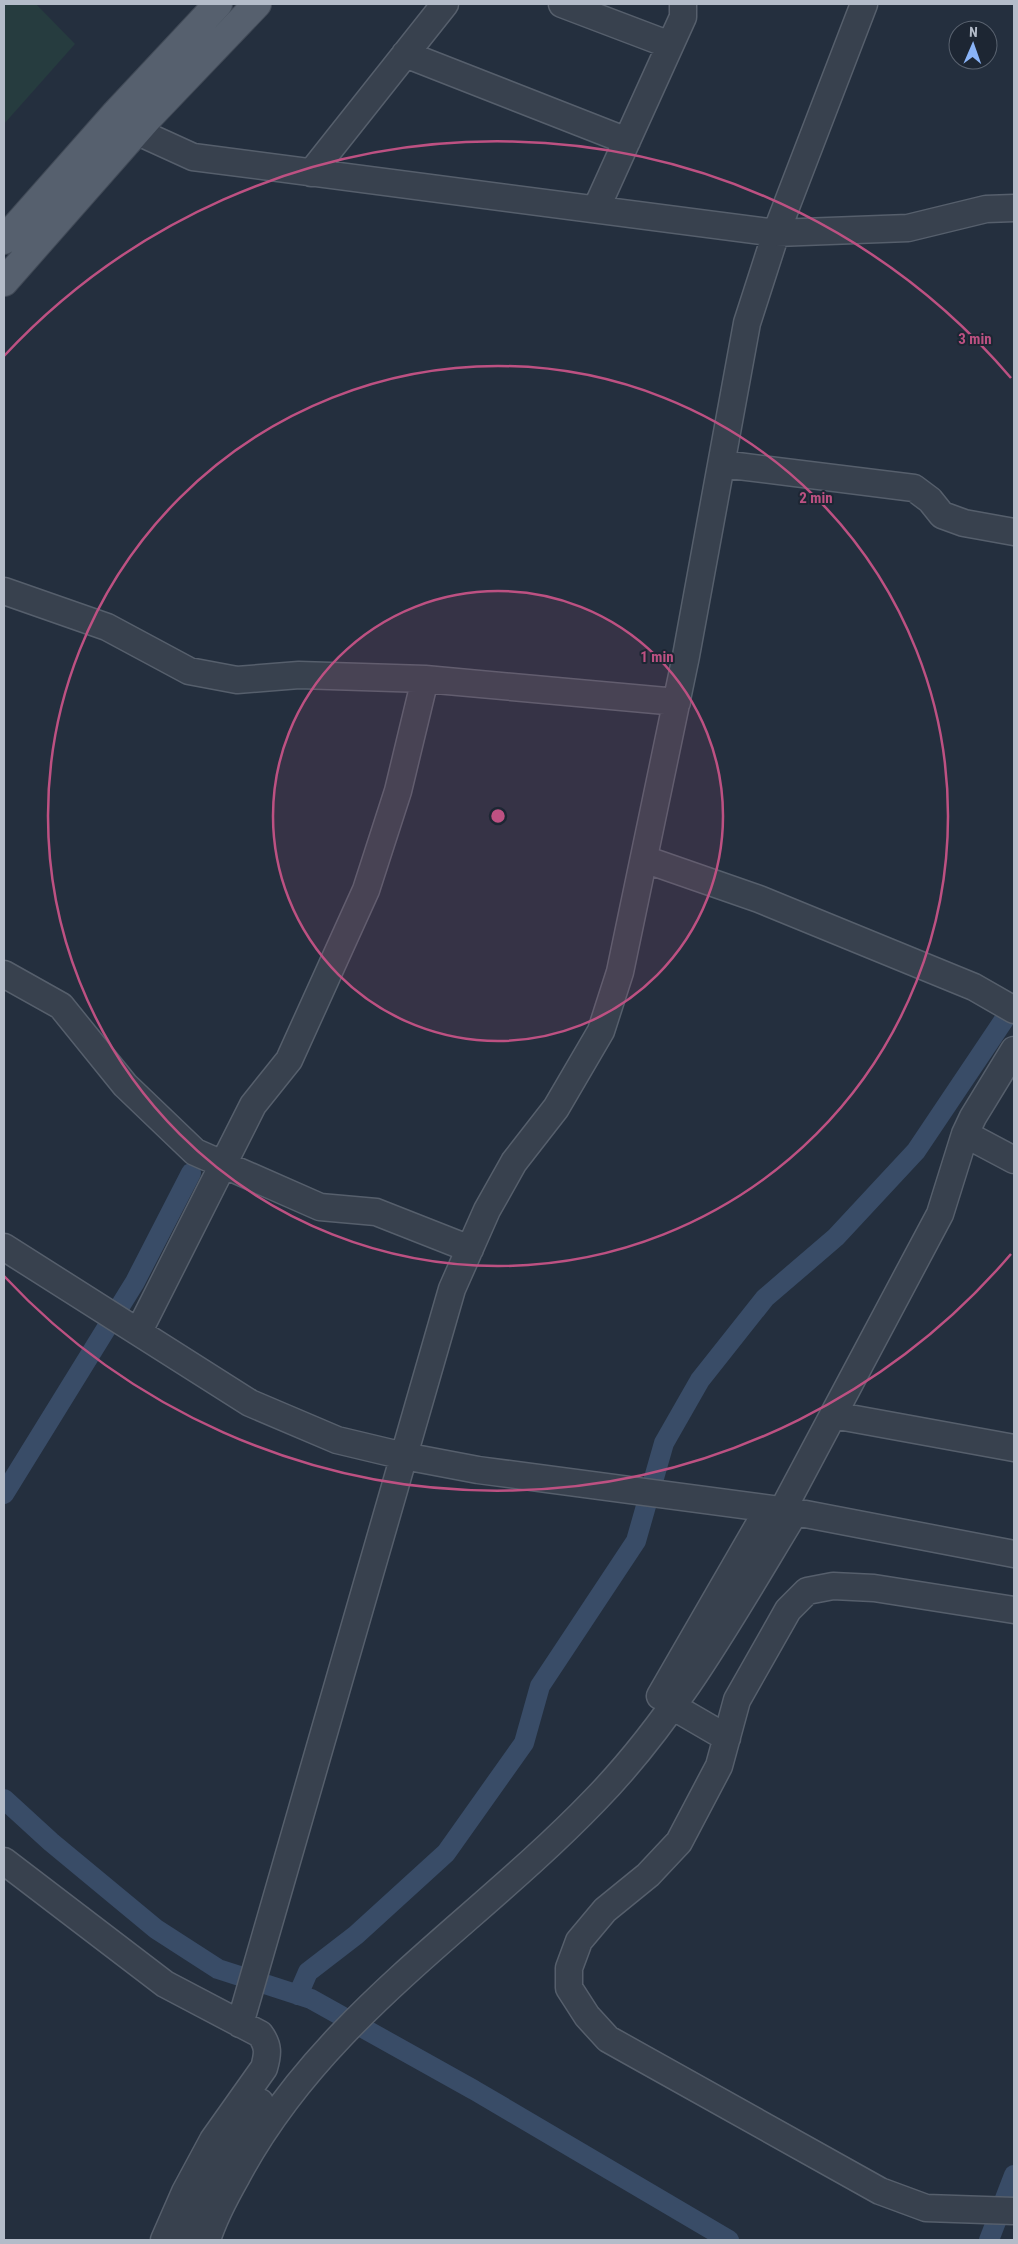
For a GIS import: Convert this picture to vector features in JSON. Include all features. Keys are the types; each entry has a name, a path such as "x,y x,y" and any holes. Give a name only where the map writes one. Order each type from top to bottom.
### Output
{"main road":[{"path":"4,240 116,113 218,4"},
{"path":"4,282 136,131 257,4"}],"street":[{"path":"312,173 445,4"},
{"path":"562,4 670,45"},
{"path":"596,209 684,17 684,4"},
{"path":"242,2018 258,1956 452,1289 487,1210 514,1162 556,1108 601,1031 620,972 677,702 747,323 776,233 864,4"},
{"path":"405,54 627,141"},
{"path":"116,113 136,131 193,158 776,233 908,228 986,209 1014,208"},
{"path":"722,464 914,488 930,500 942,514 964,523 1014,532"},
{"path":"4,590 106,627 189,671 236,680 299,675 425,679 677,702"},
{"path":"138,1330 253,1105 288,1060 366,890 398,791 425,679"},
{"path":"644,859 759,899 974,987 1014,1010"},
{"path":"4,974 61,1006 125,1085 195,1152 320,1206 376,1212 470,1249"},
{"path":"376,1987 595,1801 634,1757 702,1666 782,1510 940,1214 964,1134 1014,1050"},
{"path":"964,1134 1014,1160"},
{"path":"4,1247 138,1330 250,1403 337,1440 404,1456 478,1470 782,1510 1014,1554"},
{"path":"833,1415 1014,1448"},
{"path":"187,2240 201,2197 264,2096 580,1794 622,1746 664,1691 782,1510"},
{"path":"1014,1610 874,1588 833,1586 807,1591 788,1610 737,1700 719,1766 679,1842 648,1876 605,1910 579,1940 569,1968 569,1988 587,2016 608,2039 880,2191 926,2208 1014,2211"},
{"path":"672,1706 727,1738"},
{"path":"4,1861 166,1984 242,2018 266,2042 268,2054 264,2068 214,2140 185,2192 164,2240"},
{"path":"207,2240 212,2222 250,2151 316,2048"}],"green space":[{"path":"4,4 36,4 75,44 4,124"}],"waterway":[{"path":"298,1995 308,1972 356,1935 446,1853 524,1743 540,1686 636,1541 664,1443 700,1380 765,1298 836,1237 916,1151 1014,1005"},
{"path":"4,1494 135,1282 191,1173"},
{"path":"4,1799 51,1842 156,1929 218,1969 311,1999 474,2090 729,2240"},
{"path":"989,2240 1014,2175"}]}
